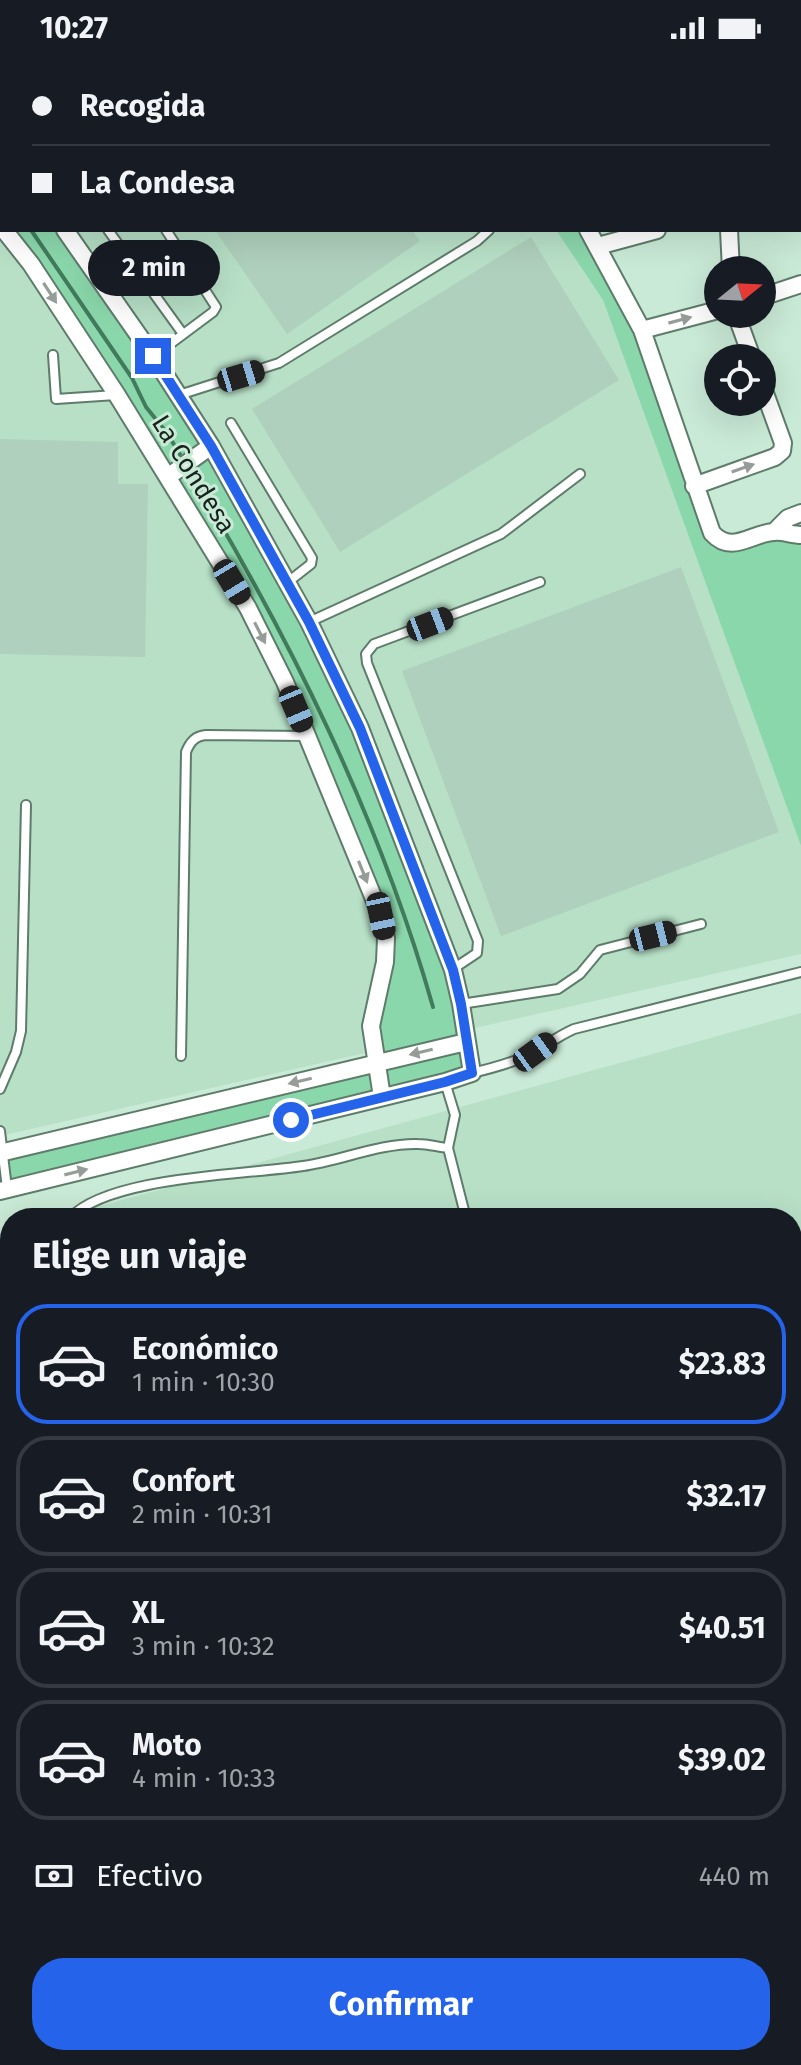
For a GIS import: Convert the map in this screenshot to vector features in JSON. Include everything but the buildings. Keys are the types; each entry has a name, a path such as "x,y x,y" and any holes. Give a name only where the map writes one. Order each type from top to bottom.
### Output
{"street":[{"name":"La Condesa","path":"6,232 31,264 117,395 174,472 285,682 381,916 386,938 385,962 371,1026 382,1097"},
{"name":"La Condesa","path":"66,232 179,395 207,450 309,622 360,728 453,970 472,1073"},
{"path":"589,232 642,330 712,533 726,544 774,532 801,535"},
{"path":"598,246 650,232"},
{"path":"729,232 730,256"},
{"path":"776,292 801,284"},
{"path":"642,330 704,314"},
{"path":"694,486 775,457 782,451 783,443 773,416"},
{"path":"174,472 207,450"},
{"path":"774,532 788,518 801,513"},
{"path":"0,1153 466,1042"},
{"path":"4,1190 472,1073"}],"lane":[{"path":"109,232 183,334"},
{"path":"153,356 213,312 216,304 167,232"},
{"path":"179,395 279,363 487,232"},
{"path":"53,355 56,399 117,395"},
{"path":"231,423 312,558 311,564 288,582"},
{"path":"309,622 501,534 580,474"},
{"path":"453,970 473,958 479,947 478,941 366,654 374,644 540,582"},
{"path":"181,1056 186,752 189,744 206,735 308,736"},
{"path":"0,1089 16,1052 21,1031 26,805"},
{"path":"461,1004 558,989 580,974 600,950 701,924"},
{"path":"472,1073 535,1052 553,1038 574,1029 801,972"},
{"path":"445,1082 455,1115 448,1148 463,1208"},
{"path":"0,1131 4,1190"},
{"path":"79,1208 122,1191 334,1162 390,1146 417,1144 448,1148"}],"shaded area":[{"path":"0,232 557,232 603,300 801,846 801,954 0,1136"},
{"path":"801,1013 801,1208 93,1208"}],"green space":[{"path":"5,232 66,232 124,314 309,622 453,970 472,1073 0,1191 0,1153 375,1063 386,938 248,608"},
{"path":"557,232 589,232 642,330 718,540 801,535 801,846 603,300"}],"waterway":[{"path":"32,232 132,378 146,407 184,461"},
{"path":"188,469 296,663 359,798 411,936 433,1007"}],"route":[{"path":"153,356 211,446 288,582 360,728 453,970 461,1004 472,1073 291,1120"}]}
